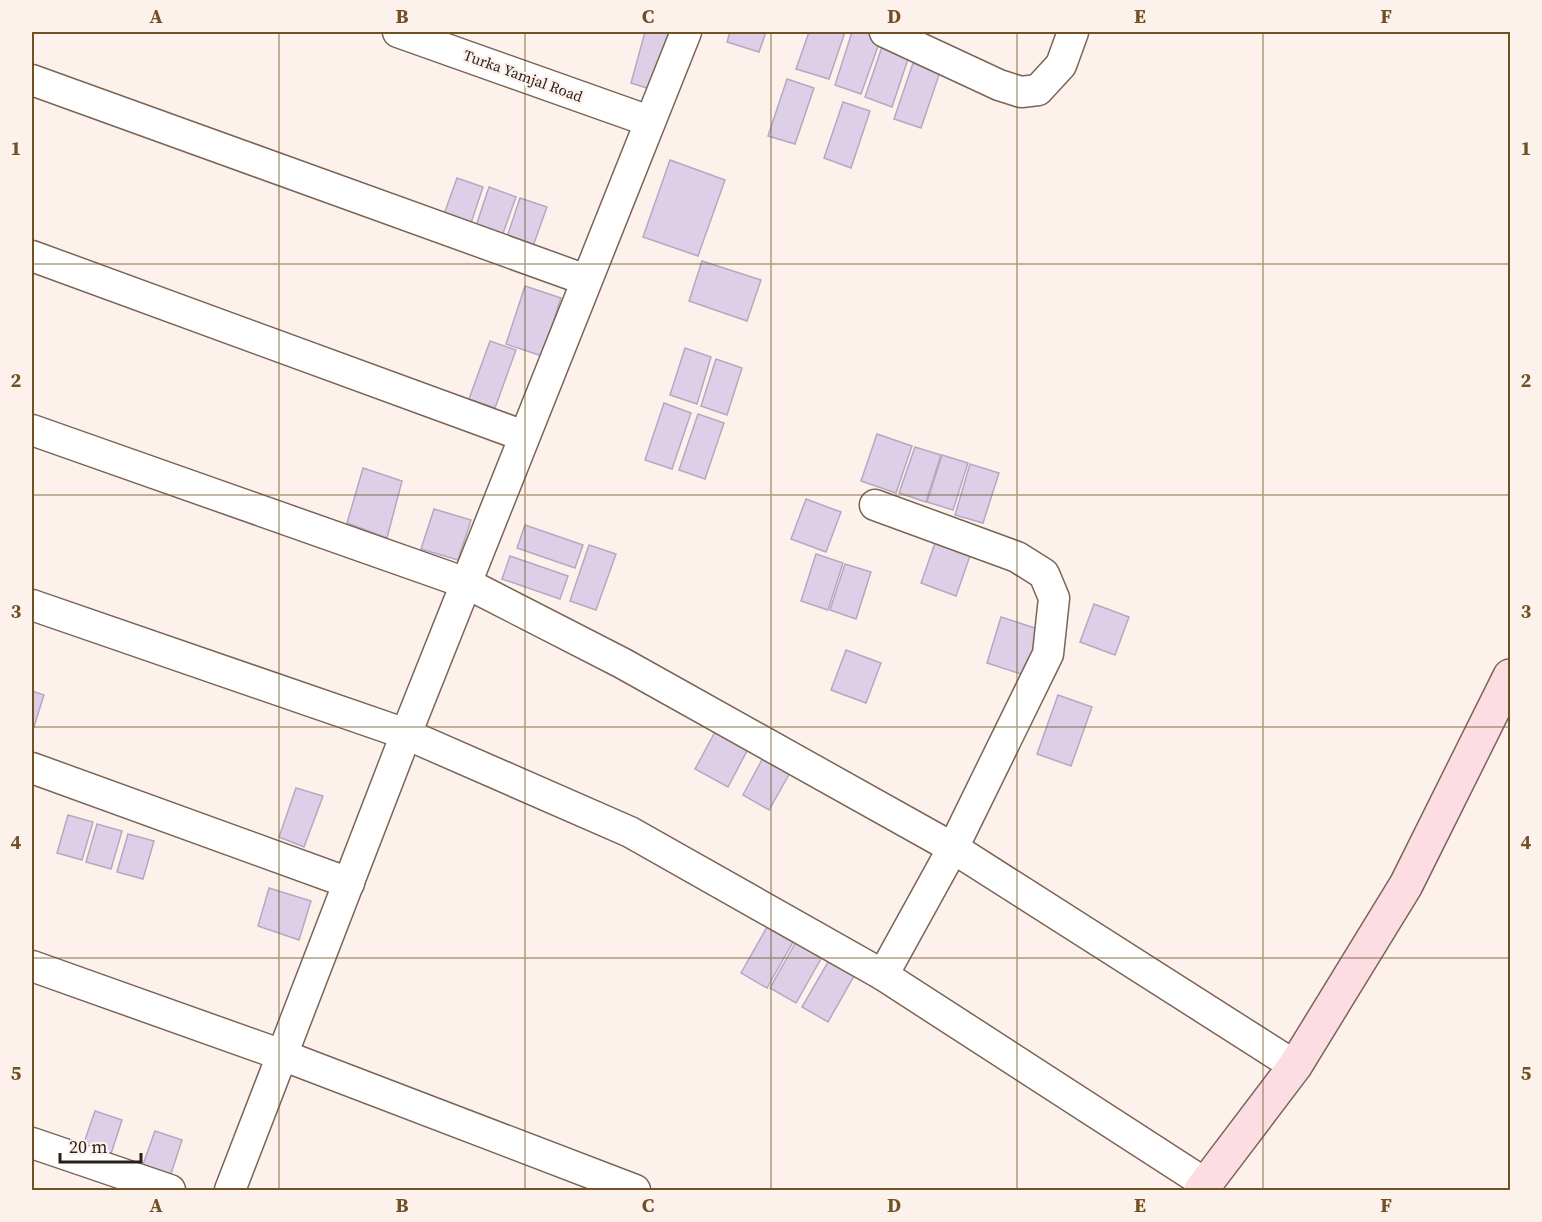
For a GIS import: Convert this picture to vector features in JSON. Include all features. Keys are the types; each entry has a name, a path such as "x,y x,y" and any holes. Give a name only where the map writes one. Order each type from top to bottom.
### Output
{"main road":[{"path":"1203,1187 1295,1066 1406,885 1510,676"}],"street":[{"name":"Turka Yamjal Road","path":"398,32 649,121"},
{"path":"230,1191 406,734 686,32"},
{"path":"885,32 999,85 1021,92 1038,90 1061,65 1073,32"},
{"path":"32,80 586,280"},
{"path":"32,256 524,436"},
{"path":"32,430 466,583 622,663 952,848 1295,1066"},
{"path":"875,504 1017,557 1044,574 1054,597 1048,654 952,848 883,975"},
{"path":"32,605 406,734 630,831 883,975 1203,1187"},
{"path":"32,768 349,883"},
{"path":"32,966 282,1055 635,1191"},
{"path":"32,1143 170,1191"}],"building":[{"path":"645,32 669,32 653,90 631,83"},
{"path":"730,32 766,32 759,52 727,42"},
{"path":"809,32 845,32 829,79 796,69"},
{"path":"852,32 863,32 881,38 861,94 835,85"},
{"path":"884,41 911,50 892,107 865,97"},
{"path":"913,63 940,72 921,128 894,119"},
{"path":"787,79 814,88 795,144 768,136"},
{"path":"843,102 870,111 851,168 824,158"},
{"path":"670,160 725,180 698,256 643,237"},
{"path":"457,178 483,187 470,226 443,217"},
{"path":"489,187 516,197 502,236 476,226"},
{"path":"520,198 547,207 533,246 507,237"},
{"path":"702,261 761,280 747,321 689,301"},
{"path":"525,286 561,298 542,356 506,344"},
{"path":"490,341 516,350 495,408 469,399"},
{"path":"685,348 711,357 697,404 670,395"},
{"path":"716,359 742,368 727,415 701,406"},
{"path":"664,403 691,413 672,469 645,460"},
{"path":"698,414 724,423 705,479 679,470"},
{"path":"877,434 912,446 896,493 861,481"},
{"path":"915,447 941,455 926,502 899,493"},
{"path":"942,455 968,463 953,510 927,502"},
{"path":"970,464 999,473 983,523 955,515"},
{"path":"363,468 402,481 387,538 347,523"},
{"path":"806,499 841,512 826,552 791,539"},
{"path":"434,509 471,520 458,560 421,549"},
{"path":"525,525 583,545 575,568 517,548"},
{"path":"935,543 970,556 956,596 921,583"},
{"path":"589,545 616,554 596,610 570,601"},
{"path":"816,554 843,563 828,610 801,601"},
{"path":"510,556 568,576 560,599 502,579"},
{"path":"845,564 871,572 856,619 830,610"},
{"path":"1094,604 1129,617 1115,655 1080,642"},
{"path":"1001,617 1041,630 1027,676 987,663"},
{"path":"846,650 881,663 866,703 831,690"},
{"path":"32,691 44,695 32,733"},
{"path":"1058,695 1092,707 1071,766 1037,754"},
{"path":"715,732 748,749 728,787 695,769"},
{"path":"764,756 791,771 769,810 743,795"},
{"path":"296,788 323,796 304,847 279,837"},
{"path":"68,815 93,822 82,860 57,853"},
{"path":"97,824 122,831 111,869 86,862"},
{"path":"128,834 154,841 143,879 117,872"},
{"path":"269,888 311,901 299,940 258,926"},
{"path":"767,927 793,942 767,988 741,973"},
{"path":"796,942 822,957 796,1003 770,988"},
{"path":"828,962 854,976 828,1022 802,1007"},
{"path":"95,1111 122,1120 108,1163 80,1154"},
{"path":"155,1131 182,1140 169,1180 141,1170"}]}
